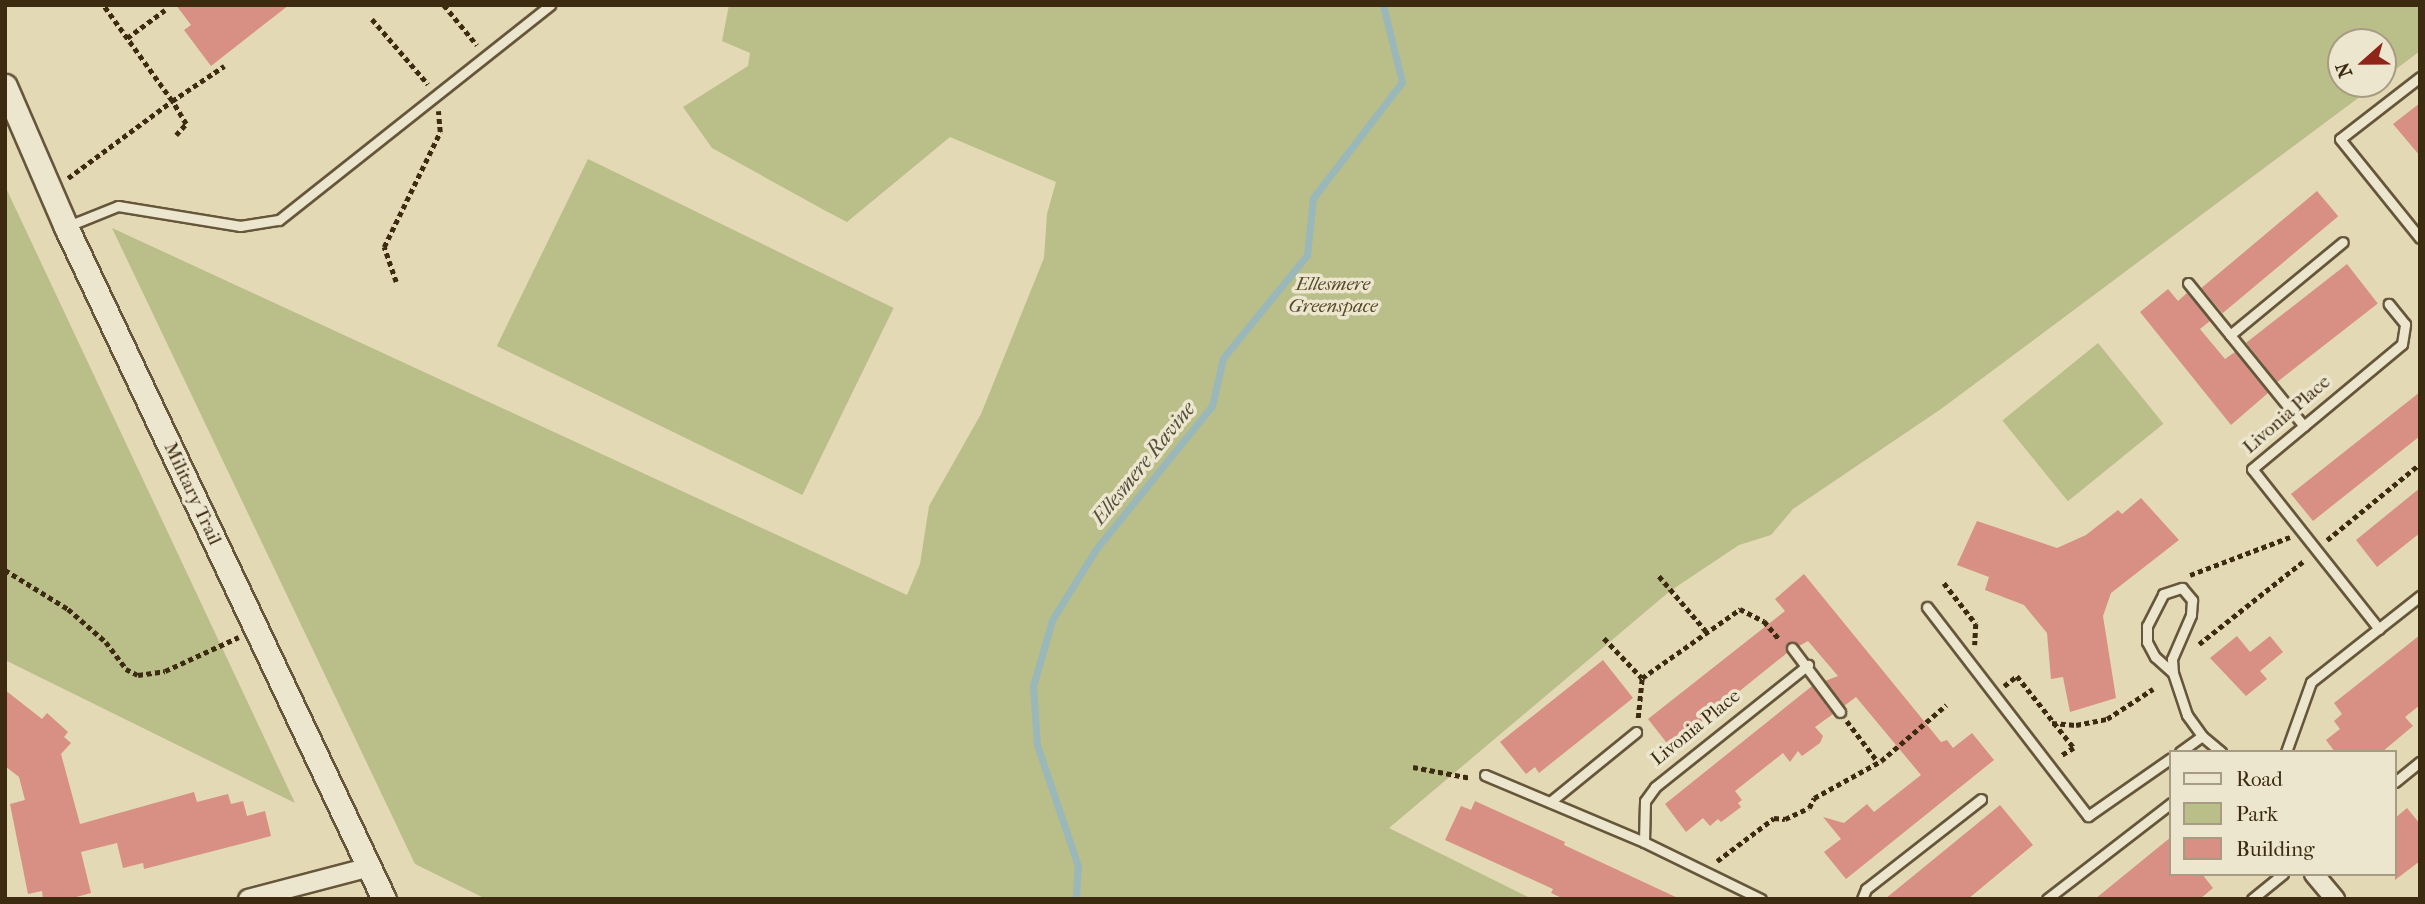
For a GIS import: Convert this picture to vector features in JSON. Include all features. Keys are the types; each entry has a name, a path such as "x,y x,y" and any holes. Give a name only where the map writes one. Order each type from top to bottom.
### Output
{"street":[{"name":"Military Trail","path":"5,86 66,227 384,899"},
{"path":"248,899 370,867"},
{"path":"2316,876 2335,899"}],"lane":[{"path":"66,227 118,206 240,226 279,220 550,5"},
{"path":"2420,77 2340,139 2420,238"},
{"path":"2230,335 2343,242"},
{"path":"2188,283 2304,426"},
{"name":"Livonia Place","path":"2379,629 2252,469 2402,344 2405,324 2389,304"},
{"path":"2173,673 2151,649 2147,626 2163,594 2182,588 2192,600 2191,615 2172,659 2173,673 2187,715 2202,736 2219,750"},
{"path":"2287,750 2311,682 2420,596"},
{"path":"1927,607 2088,816 2170,759"},
{"path":"1792,648 1808,665 1840,712"},
{"name":"Livonia Place","path":"1644,842 1645,801 1655,788 1808,665"},
{"path":"1550,802 1636,733"},
{"path":"2183,750 2202,736"},
{"path":"2397,780 2420,762"},
{"path":"1485,775 1644,842 1761,899"},
{"path":"1862,899 1866,889 1981,799"},
{"path":"2047,899 2170,804"},
{"path":"2252,899 2281,876"}],"path":[{"path":"103,5 186,124 176,135"},
{"path":"444,5 486,56"},
{"path":"127,38 165,10"},
{"path":"372,19 437,95 440,132 384,247 396,282"},
{"path":"50,191 224,66"},
{"path":"2186,577 2304,533"},
{"path":"5,570 68,609 106,642 126,669 138,675 165,671 223,642 256,632"},
{"path":"1659,576 1706,631"},
{"path":"1944,583 1976,624 1975,668"},
{"path":"1636,733 1643,678 1740,609 1764,621 1792,648"},
{"path":"1604,638 1643,678"},
{"path":"1994,694 2017,676 2074,748 2048,764"},
{"path":"2052,723 2076,725 2107,719 2152,689"},
{"path":"1702,872 1774,818 1785,819 1809,808 1814,798 1878,762 1946,705"},
{"path":"1840,712 1878,762"},
{"path":"1413,767 1471,778 1485,775"}],"green space":[{"name":"Ellesmere Greenspace","path":"729,5 2420,5 2420,51 2397,68 2397,28 2327,28 2327,98 2358,98 1941,409 1793,509 1771,535 1739,545 1670,591 1389,828 1532,899 486,899 415,864 112,228 907,595 920,564 929,506 981,414 1044,258 1047,214 1056,182 950,137 847,222 712,148 683,107 748,66 750,53 722,41"},
{"path":"588,159 894,308 802,495 497,346"},
{"path":"5,186 295,803 5,660"},
{"path":"2098,343 2163,424 2068,501 2002,420"}],"building":[{"path":"176,5 289,5 211,66 184,30 191,25"},
{"path":"2420,103 2420,156 2393,124"},
{"path":"2317,191 2338,216 2223,313 2201,288"},
{"path":"2347,264 2378,303 2277,382 2246,343"},
{"path":"2168,289 2178,301 2187,293 2210,321 2200,329 2225,359 2235,352 2268,393 2231,425 2140,312"},
{"path":"2420,392 2420,436 2313,521 2291,494"},
{"path":"2420,488 2420,533 2377,567 2356,540"},
{"path":"2141,498 2179,540 2111,593 2103,616 2116,698 2070,712 2063,677 2051,679 2047,633 2024,605 1985,590 1989,577 1957,565 1977,521 2057,548 2086,535 2118,510 2122,514"},
{"path":"1804,574 1941,742 1947,740 1953,748 1972,733 1994,760 1846,879 1824,852 1841,839 1823,817 1844,823 1867,804 1874,812 1921,775 1856,697 1844,706 1825,681 1838,676 1808,641 1799,646 1787,643 1787,653 1670,747 1648,719 1785,611 1775,599"},
{"path":"2420,635 2420,705 2405,717 2413,726 2384,750 2334,750 2326,740 2340,729 2334,721 2342,714 2334,703"},
{"path":"2237,636 2250,652 2270,636 2283,652 2260,671 2267,679 2246,696 2210,658"},
{"path":"1603,660 1633,698 1539,773 1535,767 1526,774 1500,742"},
{"path":"1812,686 1833,714 1815,727 1823,736 1820,743 1802,756 1798,751 1790,762 1783,753 1735,791 1742,800 1738,803 1741,807 1721,822 1718,819 1710,826 1703,818 1686,832 1665,804"},
{"path":"5,690 42,719 47,713 68,732 64,737 71,743 61,754 80,824 194,792 197,802 228,794 231,804 243,801 247,816 265,811 271,836 144,869 143,863 123,868 117,843 81,852 91,893 69,899 43,899 42,891 28,894 10,804 25,800 19,777 5,766"},
{"path":"1475,801 1680,899 1564,899 1551,893 1553,889 1445,840 1461,806 1471,810"},
{"path":"2000,805 2033,845 1968,899 1885,899"},
{"path":"2407,808 2420,824 2420,861 2395,880 2397,876 2397,816"},
{"path":"2170,838 2170,876 2204,876 2213,888 2200,899 2095,899"}],"waterway":[{"name":"Ellesmere Ravine","path":"1076,899 1078,866 1037,745 1033,686 1052,620 1096,549 1212,406 1223,358 1307,255 1313,198 1402,82 1383,5"}]}
